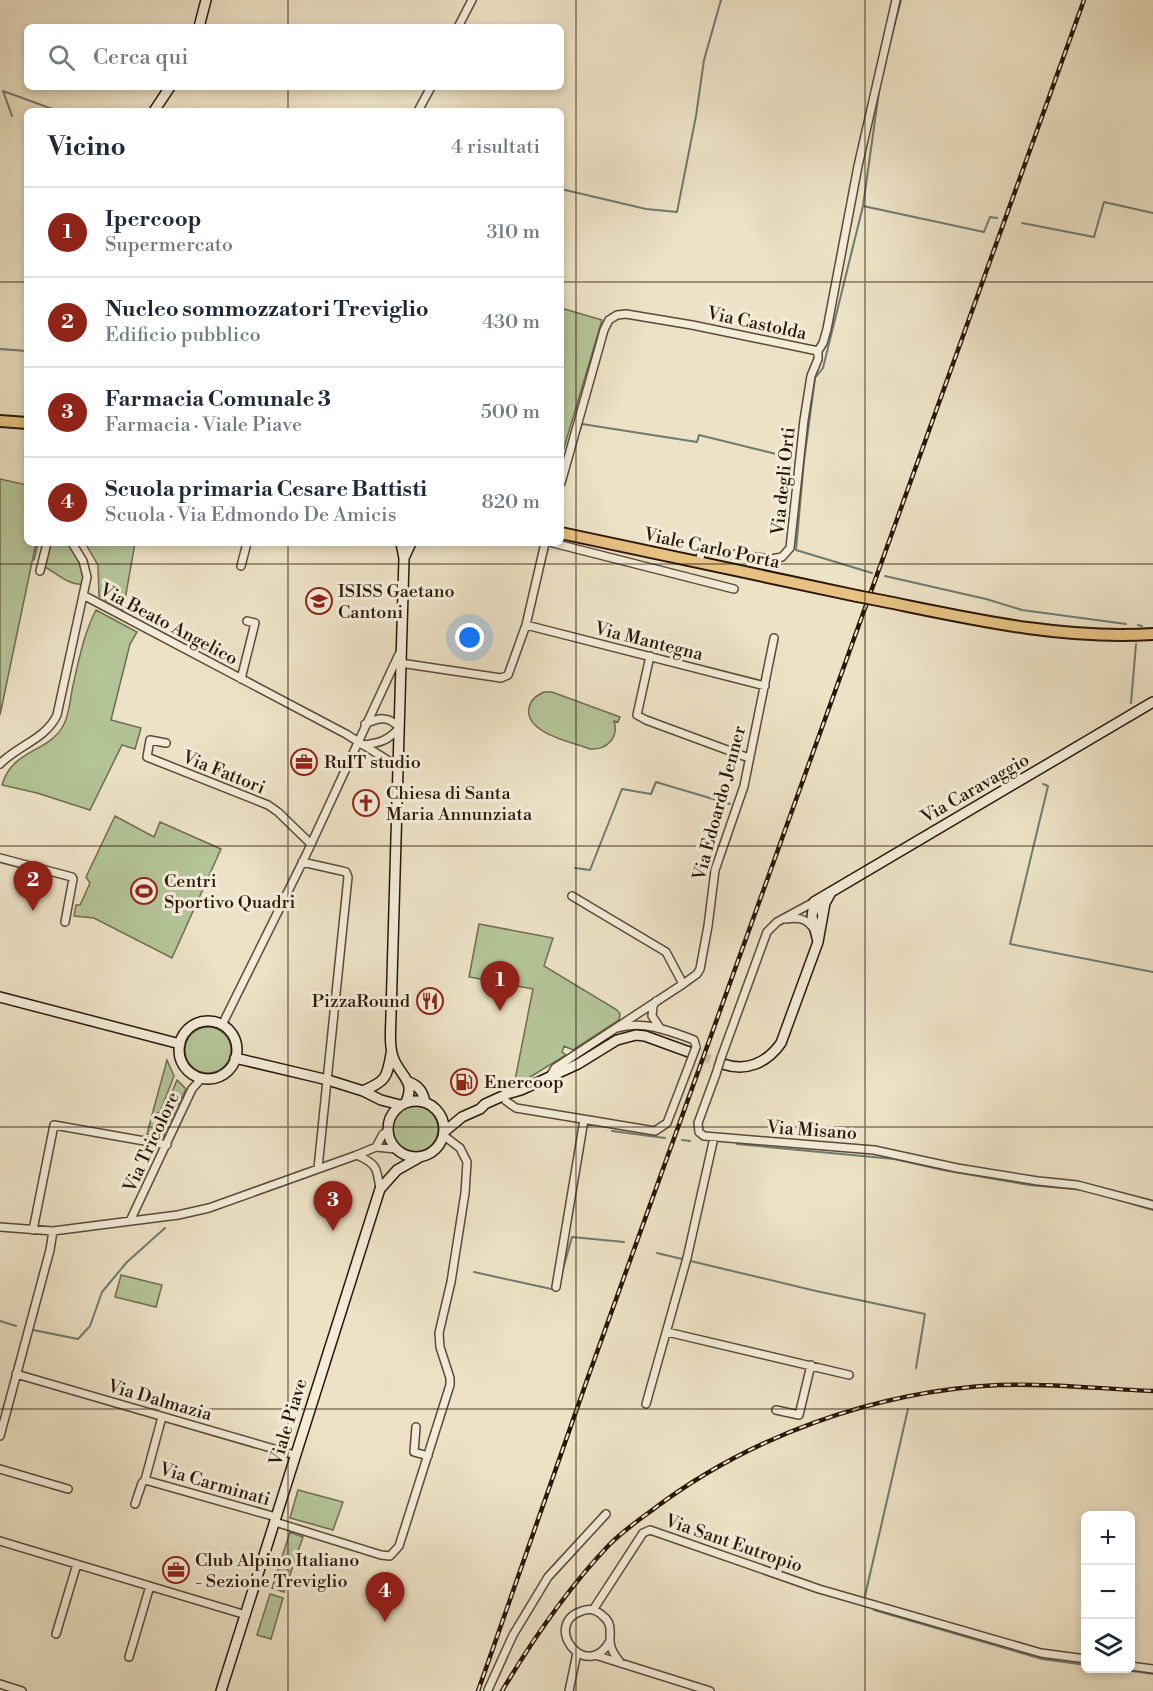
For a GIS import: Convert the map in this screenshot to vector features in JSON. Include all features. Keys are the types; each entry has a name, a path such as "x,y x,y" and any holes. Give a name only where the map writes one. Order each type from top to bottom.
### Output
{"main road":[{"path":"0,421 24,423"},
{"path":"15,423 24,428"},
{"name":"Viale Carlo Porta","path":"564,534 883,602 1013,627 1113,636 1151,634"}],"street":[{"path":"200,24 206,0"},
{"path":"460,24 472,0"},
{"name":"Via Castolda","path":"564,472 604,330 609,320 617,315 650,317 818,351 823,344 858,166 896,0"},
{"path":"156,108 168,90"},
{"path":"420,108 429,90"},
{"name":"Via degli Orti","path":"699,562 701,554 705,551 771,559 783,557 787,553 792,543 804,420 811,376 818,359 818,351"},
{"path":"40,572 46,546"},
{"path":"0,764 8,756 47,731 56,717 83,595 86,570 74,546"},
{"path":"242,566 245,546"},
{"path":"363,1090 378,1085 387,1076 392,1053 391,1014 404,558 402,546"},
{"path":"404,558 410,546"},
{"path":"400,663 505,678 511,671 526,625 544,546"},
{"path":"564,546 734,589"},
{"name":"Via Beato Angelico","path":"83,595 361,744 389,761 398,770"},
{"name":"Via Beato Angelico","path":"241,679 255,623 247,621"},
{"name":"Via Mantegna","path":"526,625 765,686"},
{"name":"Via Edoardo Jenner","path":"549,1078 555,1068 683,984 700,969 715,870 744,786 774,638"},
{"path":"222,1025 361,744 365,724 400,652"},
{"path":"650,656 637,715 749,758"},
{"name":"Via Caravaggio","path":"814,902 1153,702"},
{"path":"365,724 383,718 394,721 399,728"},
{"path":"361,744 383,742 399,728"},
{"name":"Via Fattori","path":"166,743 150,740 147,757 268,806 278,812 310,844"},
{"path":"0,858 72,877 74,879 65,922"},
{"path":"302,862 346,872 348,877 318,1168"},
{"path":"722,1061 740,1068 755,1065 777,1049 818,942 825,903 831,892"},
{"path":"572,896 666,952 683,984"},
{"path":"814,902 818,905 822,915"},
{"path":"814,902 812,917 818,942"},
{"name":"Via Misano","path":"814,902 777,922 767,932 697,1126 699,1132 704,1136 874,1150 957,1168 1077,1185 1153,1205"},
{"path":"783,919 800,918 815,930"},
{"path":"0,997 180,1044"},
{"path":"656,1001 652,1016 661,1029"},
{"path":"209,1021 222,1025 234,1039 236,1046 235,1058 230,1068 222,1075 211,1078 193,1075 184,1066 180,1054 180,1044 186,1032 196,1024 209,1021"},
{"path":"506,1101 516,1108 651,1131 660,1130 667,1124 690,1064 694,1040 661,1029 635,1025 617,1028"},
{"path":"443,1133 462,1117 480,1109 487,1103 549,1078 590,1058 617,1040 636,1035 645,1036 693,1049"},
{"path":"389,1119 410,1095 409,1082 396,1064 392,1053"},
{"path":"0,1227 53,1231 178,1215 209,1208 376,1147 398,1151 407,1156 420,1157 432,1152 441,1142 443,1133 440,1114 424,1102 403,1104 381,1100 363,1090 235,1058"},
{"name":"Via Tricolore","path":"130,1221 192,1089 202,1078"},
{"path":"409,1082 415,1084 423,1093 424,1102"},
{"path":"480,1109 486,1110 519,1095 521,1090"},
{"path":"381,1100 389,1119 387,1132 398,1151"},
{"path":"440,1114 462,1117"},
{"path":"556,1287 584,1120"},
{"path":"33,1230 54,1125 167,1145"},
{"path":"376,1147 383,1134 387,1132"},
{"path":"416,1427 414,1452 428,1456 450,1385 440,1347 440,1333 451,1282 466,1176 466,1157 460,1148 443,1133"},
{"path":"645,1404 686,1260 713,1142"},
{"name":"Viale Piave","path":"397,1170 398,1151"},
{"path":"357,1155 376,1167 380,1189"},
{"name":"Viale Piave","path":"221,1691 380,1189 397,1170 420,1157"},
{"path":"0,1436 50,1250 53,1231"},
{"path":"667,1332 849,1375"},
{"path":"776,1410 799,1415 811,1365"},
{"name":"Via Dalmazia","path":"16,1374 295,1455"},
{"name":"Via Carminati","path":"135,1504 145,1480 162,1417"},
{"name":"Via Carminati","path":"145,1480 390,1556 399,1546 428,1456"},
{"path":"0,1469 68,1489"},
{"path":"488,1690 513,1635 548,1577 606,1514"},
{"name":"Via Sant Eutropio","path":"593,1610 644,1533 650,1530 868,1604 1041,1653 1081,1658"},
{"path":"0,1541 246,1615"},
{"path":"56,1634 77,1564"},
{"path":"129,1657 150,1586"},
{"path":"620,1662 615,1656 610,1641 610,1625 600,1613 586,1610 573,1616 566,1628 567,1643 577,1653 620,1662 710,1691"},
{"path":"594,1655 601,1652 610,1641"},
{"path":"569,1691 577,1653"},
{"path":"1135,1667 1153,1669"},
{"path":"680,1691 683,1682"},
{"path":"0,1684 22,1691"}],"green space":[{"path":"564,309 602,320 564,448"},
{"path":"0,479 24,484 24,546 35,546 0,715"},
{"path":"50,546 70,546 83,567 82,584 68,581 45,567"},
{"path":"87,546 134,546 123,611 99,596 98,565"},
{"path":"96,610 137,632 130,644 111,720 141,728 135,749 122,745 90,810 37,793 2,785 14,764 49,742 63,726 68,713 81,650"},
{"path":"544,692 552,692 620,717 618,722 614,721 613,738 602,747 590,749 561,740 541,730 529,717 529,708 534,698"},
{"name":"Centri Sportivo Quadri","path":"115,816 154,837 160,822 221,849 172,958 94,918 74,916 76,905 80,905 90,883 86,877"},
{"path":"479,924 553,938 544,966 617,1010 620,1014 619,1020 573,1050 564,1046 562,1052 566,1055 514,1085 533,989 469,977"},
{"path":"208,1027 217,1028 225,1033 230,1041 230,1059 225,1067 217,1072 208,1073 199,1072 191,1067 186,1059 185,1050 186,1041 191,1033 199,1028"},
{"path":"167,1060 174,1076 160,1112 152,1115"},
{"path":"177,1080 186,1089 170,1122 164,1111"},
{"path":"415,1106 431,1113 438,1129 431,1145 415,1152 399,1145 392,1129 399,1113"},
{"path":"160,1116 168,1127 163,1138 147,1134 151,1119"},
{"path":"121,1275 162,1285 156,1307 115,1297"},
{"path":"298,1490 343,1502 333,1530 290,1518"},
{"path":"290,1532 303,1537 284,1592 272,1588"},
{"path":"270,1594 283,1598 271,1639 257,1635"}],"waterway":[{"path":"564,190 646,209 677,212 696,116 704,60 721,0"},
{"path":"872,573 796,550 804,461 815,378 823,368 863,206 881,77 901,0"},
{"path":"12,116 3,91 50,108"},
{"path":"1022,223 1094,237 1104,202 1153,213"},
{"path":"863,206 984,232 990,217 997,218"},
{"path":"0,349 24,351"},
{"path":"578,435 582,424 697,442 699,435 792,458"},
{"path":"34,560 37,546"},
{"path":"885,576 986,599 1022,610 1126,624"},
{"path":"1138,625 1142,626"},
{"path":"1131,703 1136,644"},
{"path":"575,868 590,870 622,789 651,794 656,782 730,804"},
{"path":"1043,784 1048,786 1010,944 1153,972"},
{"path":"612,1131 665,1138"},
{"path":"682,1140 690,1141"},
{"path":"737,1144 894,1159 1029,1185 1084,1190"},
{"path":"1095,1193 1153,1210"},
{"path":"33,1330 78,1339 90,1326 102,1292 127,1262 165,1228"},
{"path":"560,1280 572,1237 624,1242"},
{"path":"657,1253 925,1314 916,1368"},
{"path":"474,1272 556,1290"},
{"path":"0,1321 16,1326"},
{"path":"865,1596 908,1409"},
{"path":"874,1610 1042,1659 1081,1664"},
{"path":"1135,1671 1153,1674"}],"tunnel":[{"path":"689,1052 723,1064"}],"railway":[{"path":"478,1691 587,1380 1084,0"},
{"path":"502,1691 538,1634 565,1597 614,1541 689,1484 772,1440 816,1422 861,1408 953,1389 999,1385 1057,1385 1153,1391"}],"place":[{"name":"ISISS Gaetano Cantoni","path":"319,601"},
{"name":"RuIT studio","path":"304,762"},
{"name":"Chiesa di Santa Maria Annunziata","path":"366,803"},
{"name":"Centri Sportivo Quadri","path":"144,891"},
{"name":"Nucleo sommozzatori Treviglio","path":"33,911"},
{"name":"PizzaRound","path":"430,1001"},
{"name":"Ipercoop","path":"500,1011"},
{"name":"Enercoop","path":"464,1082"},
{"name":"Farmacia Comunale 3","path":"333,1231"},
{"name":"Club Alpino Italiano - Sezione Treviglio","path":"176,1570"},
{"name":"Scuola primaria Cesare Battisti","path":"385,1622"}]}
